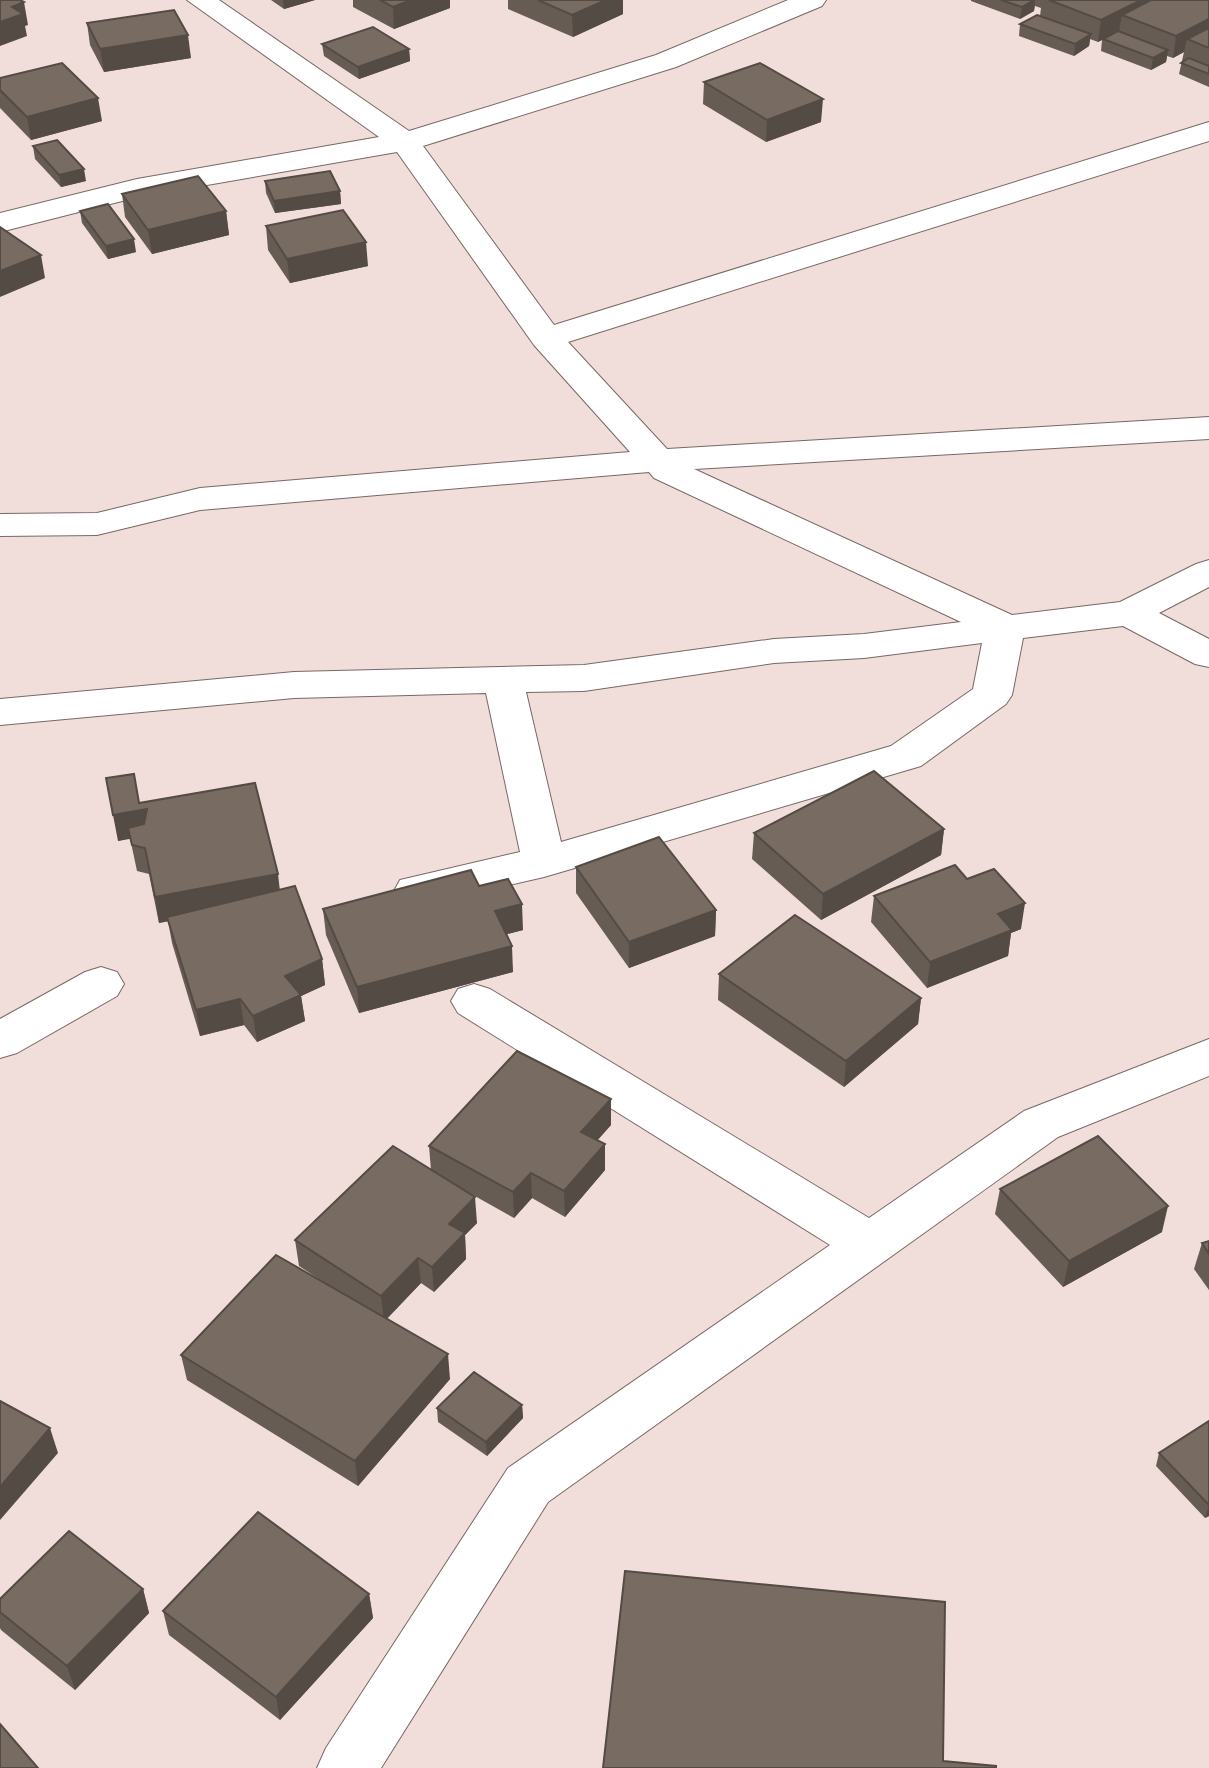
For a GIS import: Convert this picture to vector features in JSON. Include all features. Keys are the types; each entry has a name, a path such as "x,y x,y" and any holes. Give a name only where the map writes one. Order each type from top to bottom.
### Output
{"street":[{"path":"201,0 405,142 546,338 667,470 1005,627"},
{"path":"0,223 137,188 405,142 666,61 812,0"},
{"path":"546,338 1209,131"},
{"path":"0,525 97,524 200,499 658,460 1209,428"},
{"path":"0,712 294,685 584,678 774,651 864,646 1129,613 1209,572"},
{"path":"1129,613 1209,655"},
{"path":"381,898 544,862 906,756 992,695 1005,627"},
{"path":"503,680 544,862"},
{"path":"0,1041 101,984"},
{"path":"474,1001 870,1244"},
{"path":"347,1768 528,1485 1041,1124 1209,1057"}],"building":[{"path":"0,0 24,2 12,7 23,14 0,22"},
{"path":"380,0 411,0 393,7"},
{"path":"538,0 606,0 572,15"},
{"path":"1001,0 1034,0 1022,7"},
{"path":"1049,0 1141,0 1101,20"},
{"path":"1151,0 1209,0 1209,19 1176,36 1122,15"},
{"path":"174,10 188,35 100,49 87,23"},
{"path":"1037,15 1091,34 1075,44 1020,24"},
{"path":"373,27 409,49 358,67 322,44"},
{"path":"1209,28 1209,48 1187,39"},
{"path":"1118,31 1168,50 1153,58 1103,39"},
{"path":"1189,58 1209,66 1209,74 1181,63"},
{"path":"62,63 98,98 27,117 0,90 0,78"},
{"path":"760,63 823,99 767,120 704,82"},
{"path":"57,140 84,169 59,175 33,146"},
{"path":"330,171 340,191 274,201 265,181"},
{"path":"198,176 226,211 148,230 122,194"},
{"path":"108,204 134,239 106,246 80,211"},
{"path":"343,210 366,242 287,259 266,226"},
{"path":"0,227 41,255 0,271"},
{"path":"874,771 944,829 823,894 754,833"},
{"path":"134,774 139,803 255,783 278,874 155,897 145,848 132,845 128,828 144,824 147,809 113,815 106,778"},
{"path":"659,837 716,910 629,942 576,867"},
{"path":"955,865 967,879 994,869 1025,903 998,914 1012,930 930,962 874,896"},
{"path":"471,870 479,886 508,879 522,904 495,911 512,946 357,987 323,909"},
{"path":"295,886 322,959 285,976 301,995 253,1016 240,999 196,1010 167,917"},
{"path":"795,915 921,998 846,1061 719,974"},
{"path":"517,1051 611,1099 581,1132 605,1144 564,1191 531,1173 513,1192 429,1146"},
{"path":"1098,1136 1168,1206 1069,1261 1000,1189"},
{"path":"393,1146 475,1197 449,1224 465,1233 432,1267 418,1258 381,1296 295,1240"},
{"path":"1209,1241 1209,1254 1202,1243"},
{"path":"276,1255 448,1354 355,1461 181,1355"},
{"path":"474,1372 522,1405 486,1442 437,1408"},
{"path":"0,1401 50,1428 0,1487"},
{"path":"1209,1421 1209,1505 1159,1453"},
{"path":"258,1512 369,1594 276,1697 163,1611"},
{"path":"69,1531 143,1589 67,1666 0,1612 0,1599"},
{"path":"625,1571 945,1602 943,1761 996,1768 603,1768"},
{"path":"0,1724 38,1768 0,1768"}]}
